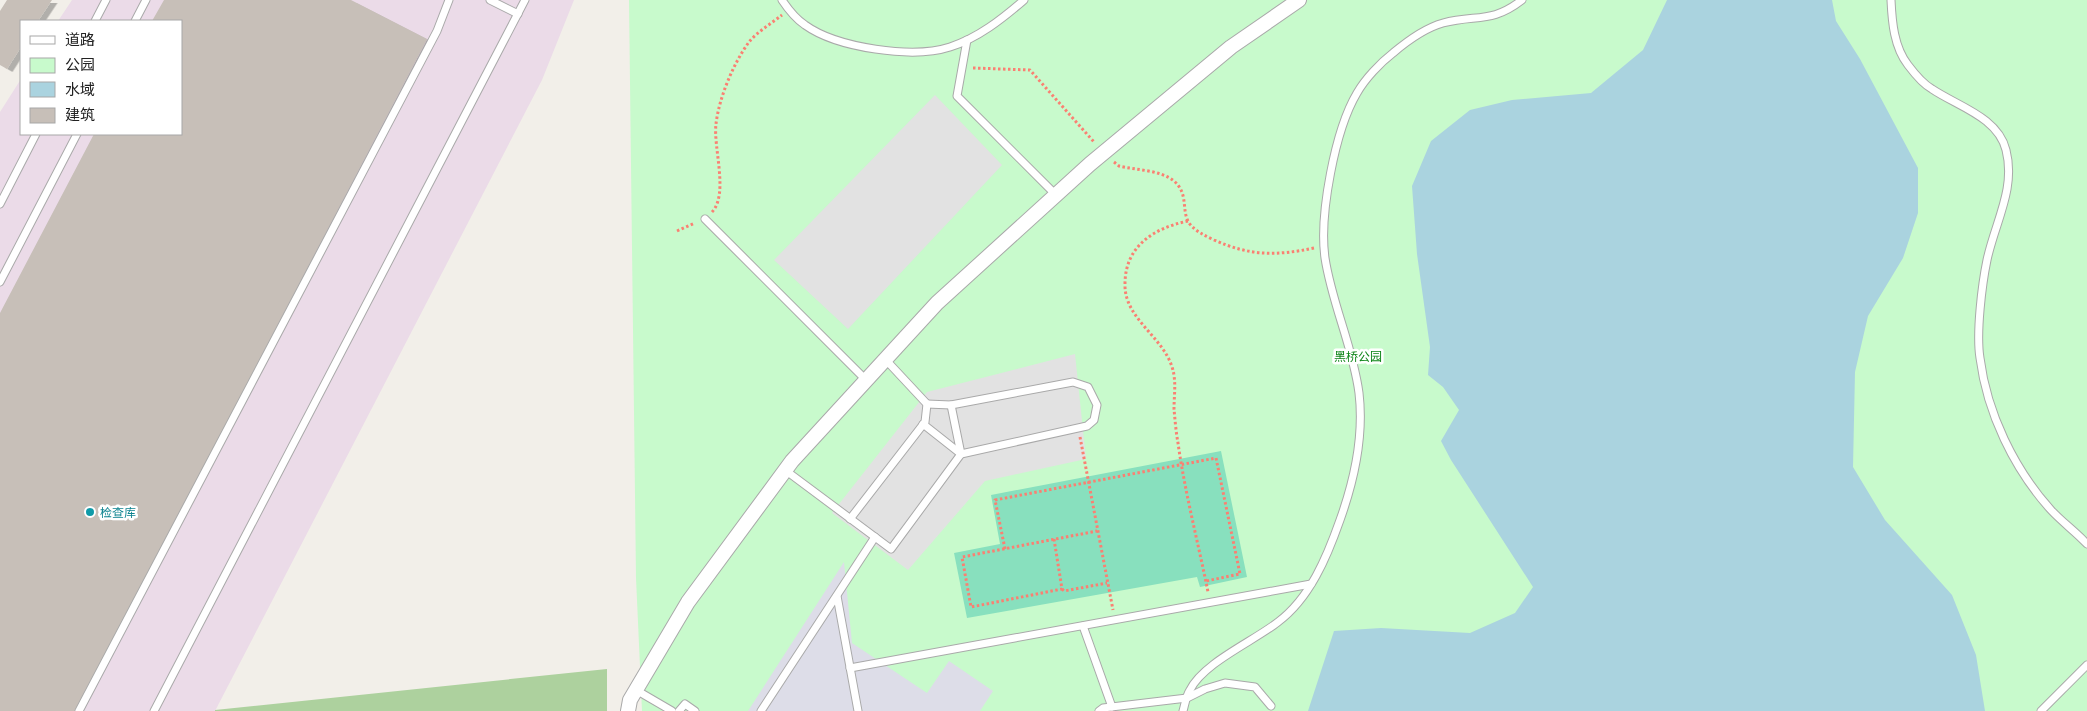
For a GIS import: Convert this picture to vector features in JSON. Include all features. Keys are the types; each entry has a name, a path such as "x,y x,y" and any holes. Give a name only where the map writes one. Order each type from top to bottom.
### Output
{"street":[{"path":"628,711 630,700 688,602 785,470 936,303 1103,153 1231,46 1299,0"}],"lane":[{"path":"95,20 106,0"},
{"path":"136,20 146,0"},
{"path":"80,711 437,31 449,0"},
{"path":"490,0 518,14"},
{"path":"154,711 525,0"},
{"path":"782,0 788,9 806,26 845,42 867,47 918,52 950,47 967,40 1001,20 1024,0"},
{"path":"1183,711 1190,689 1204,672 1279,622 1304,595 1325,560 1354,476 1359,434 1359,394 1327,267 1323,232 1326,198 1343,127 1357,93 1369,76 1392,54 1418,36 1442,24 1496,17 1522,0"},
{"path":"1891,0 1893,24 1899,47 1907,64 1930,88 1978,115 1998,132 2006,148 2010,175 2005,203 1992,238 1987,262 1979,356 1986,388 2012,454 2052,511 2087,544"},
{"path":"967,40 957,96 1056,195"},
{"path":"0,204 35,135"},
{"path":"0,282 75,135"},
{"path":"706,219 866,380"},
{"path":"785,470 891,549 961,454 1078,429 1094,420 1097,405 1088,387 1073,382 950,405 927,404 885,359"},
{"path":"850,519 924,424 927,404"},
{"path":"950,405 961,454"},
{"path":"924,424 961,454"},
{"path":"762,711 875,537"},
{"path":"850,668 1311,584"},
{"path":"837,596 858,711"},
{"path":"1083,626 1112,707"},
{"path":"2040,711 2087,665"},
{"path":"1100,711 1104,708 1187,698 1205,689 1225,683 1255,687 1271,706"},
{"path":"636,690 672,711"},
{"path":"679,711 685,704 695,711"}],"path":[{"path":"678,231 706,219 716,208 720,188 716,124 723,97 736,63 750,41 788,9"},
{"path":"962,67 1030,70 1103,153 1119,166 1157,174 1173,180 1183,192 1188,220 1196,232 1237,250 1261,254 1288,253 1324,246"},
{"path":"1188,220 1148,235 1135,248 1127,265 1124,285 1127,302 1166,354 1172,365 1176,386 1174,410 1182,465 1210,602"},
{"path":"1078,429 1114,620"},
{"path":"1005,549 995,500 1216,458 1240,574 1206,581"},
{"path":"1097,531 962,557 971,607 1062,589 1064,591 1107,583"},
{"path":"1054,539 1062,589"}],"shaded area":[{"path":"72,0 574,0 542,80 215,711 0,711 0,112 20,81 20,135 182,135 182,20 59,20"},
{"path":"935,95 1002,165 848,329 774,260"},
{"path":"1075,354 1086,459 985,481 908,570 832,513 927,392"},
{"path":"844,562 852,643 927,693 949,661 993,691 980,711 748,711"}],"green space":[{"name":"黑桥公园","path":"629,0 2087,0 2087,711 642,711 636,578"},
{"path":"1221,451 1247,577 1200,587 1197,577 967,618 954,553 1000,544 991,495"},
{"path":"607,669 607,711 215,711 215,710"}],"water":[{"path":"1667,0 1832,0 1836,21 1860,59 1918,168 1918,213 1903,258 1868,316 1855,372 1853,467 1885,520 1952,595 1976,655 1985,711 1308,711 1334,631 1381,628 1470,633 1515,613 1533,587 1451,460 1441,441 1459,410 1443,387 1428,375 1430,347 1417,254 1412,186 1431,141 1470,110 1512,100 1591,93 1643,50"}],"building":[{"path":"7,0 52,0 39,20 20,20 20,49 7,69 0,65 0,11"},
{"name":"检查库","path":"164,0 351,0 427,39 76,711 0,711 0,313 93,135 182,135 182,20 153,20"}],"place":[{"name":"检查库","path":"90,512"}]}
